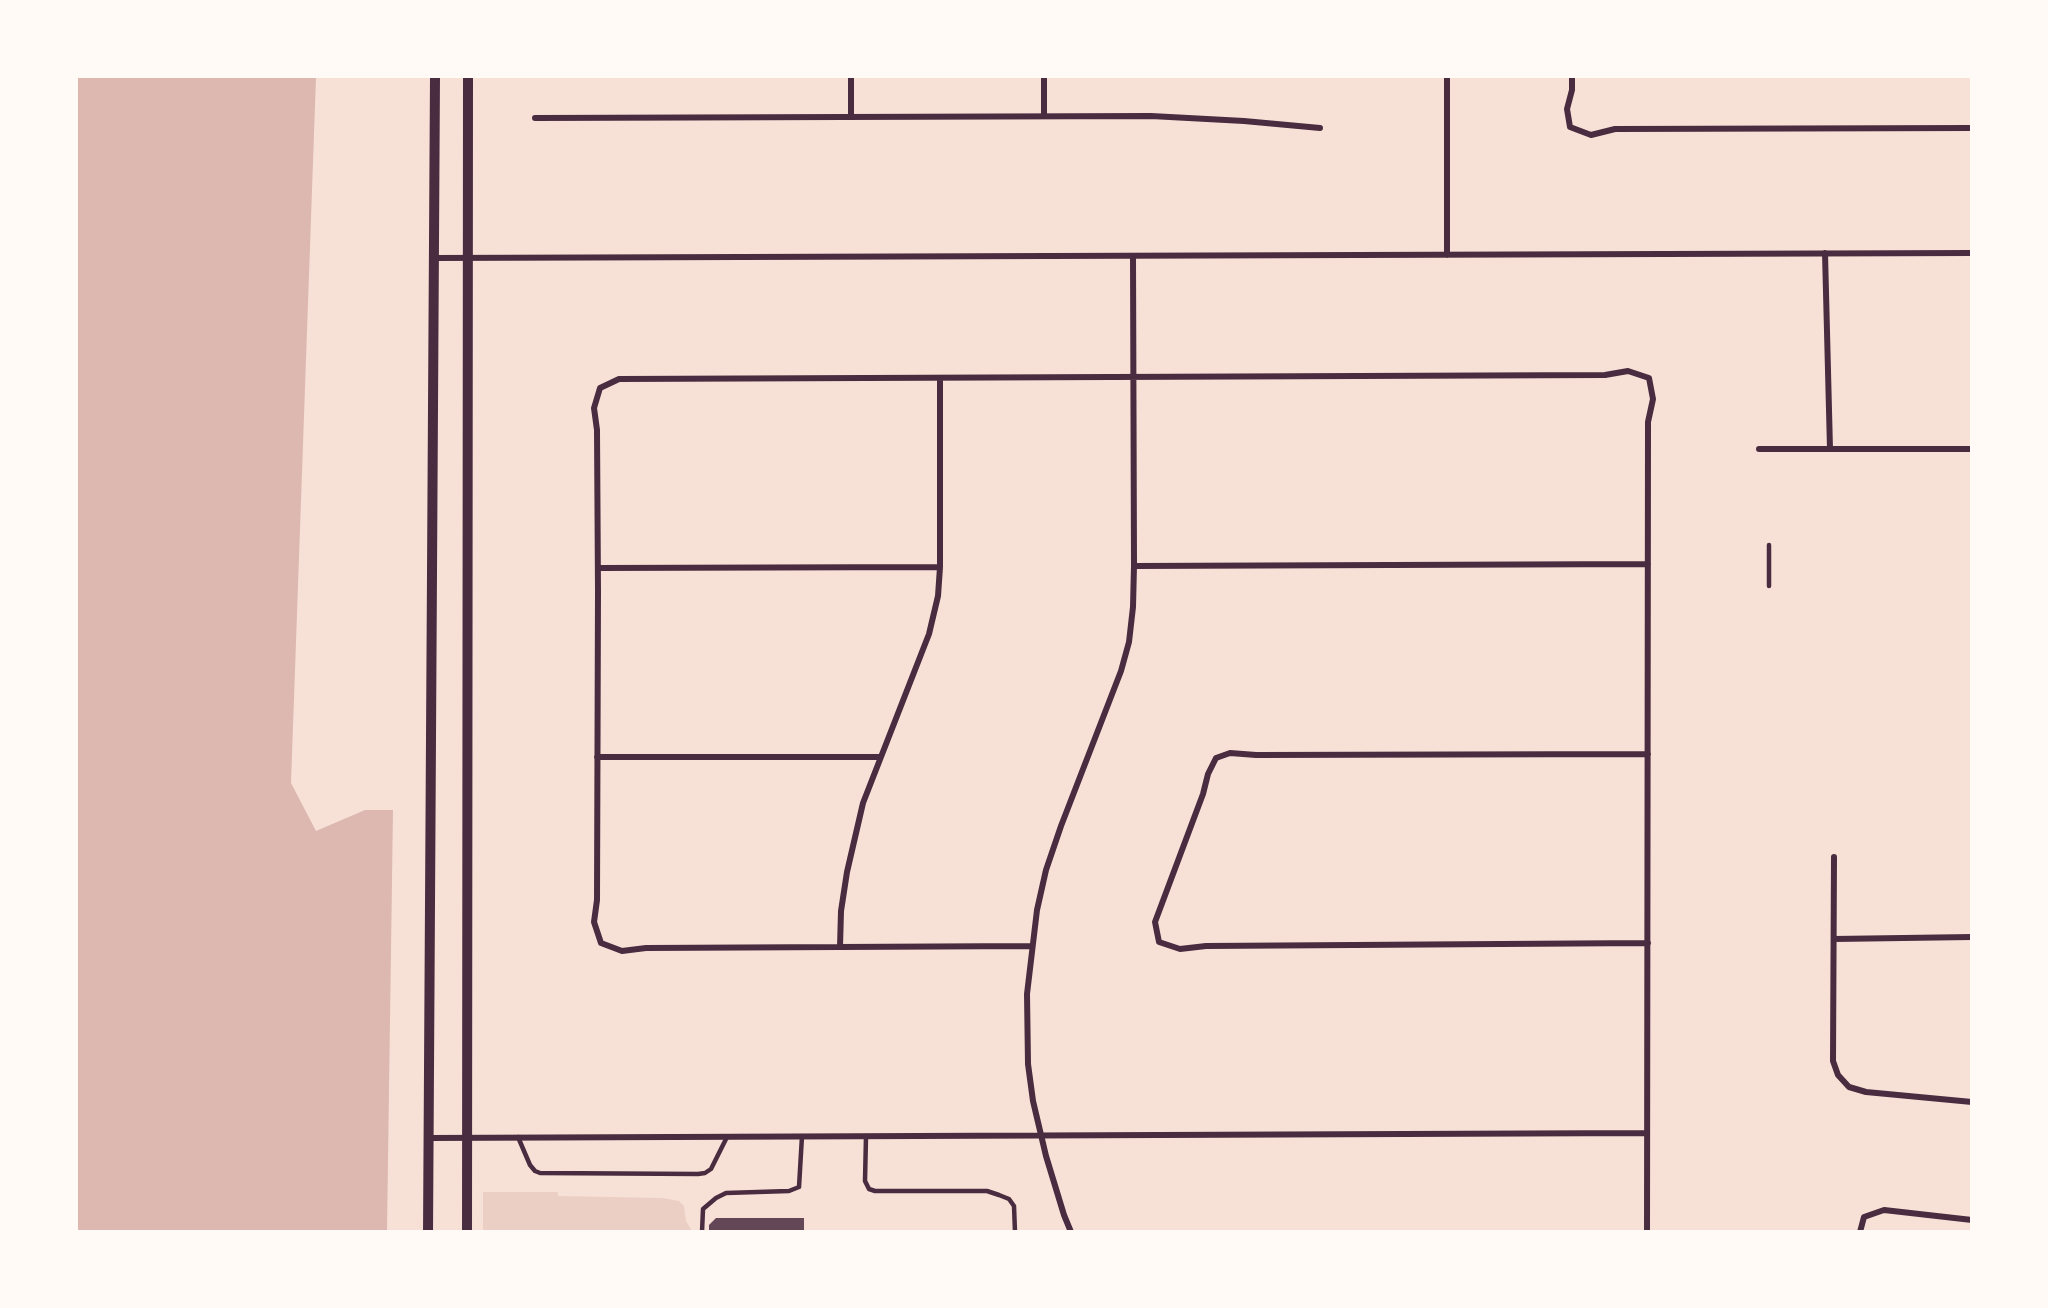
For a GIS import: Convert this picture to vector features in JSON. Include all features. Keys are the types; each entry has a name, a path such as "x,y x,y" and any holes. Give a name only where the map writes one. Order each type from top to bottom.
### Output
{"street":[{"path":"428,1232 435,76"},
{"path":"467,1232 468,76"},
{"path":"851,76 851,117"},
{"path":"1044,76 1044,117"},
{"path":"1447,76 1447,255"},
{"path":"1572,76 1572,90 1566,108 1570,127 1591,135 1615,129 1971,128"},
{"path":"535,118 1151,116 1320,128"},
{"path":"1825,253 1830,449"},
{"path":"434,258 1971,253"},
{"path":"1071,1232 1041,1136 1033,1101 1028,1052 1027,994 1037,910 1053,848 1121,671 1129,642 1134,566 1133,256"},
{"path":"1032,946 646,948 622,951 601,943 594,922 597,900 598,568 597,430 594,408 600,388 619,379 1605,375 1628,371 1648,378 1653,399 1648,422 1647,1232"},
{"path":"840,947 841,910 847,872 863,803 934,618 938,596 940,378"},
{"path":"1759,449 1971,449"},
{"path":"1134,566 1648,564"},
{"path":"598,568 940,567"},
{"path":"1648,754 1230,753 1216,758 1208,774 1203,794 1155,922 1160,942 1180,949 1206,946 1648,943"},
{"path":"597,757 880,757"},
{"path":"1834,857 1833,1061 1843,1082 1849,1087 1866,1092 1971,1102"},
{"path":"1834,939 1971,938"},
{"path":"429,1138 1647,1133"},
{"path":"1860,1232 1864,1217 1884,1210 1971,1220"}],"lane":[{"path":"1769,545 1769,586"},
{"path":"702,1232 703,1209 716,1197 726,1193 789,1191 799,1187 802,1136"},
{"path":"866,1136 865,1181 869,1189 875,1191 987,1191 1009,1199 1014,1206 1015,1232"},
{"path":"518,1137 530,1165 534,1171 540,1173 698,1174 711,1169 727,1137"}],"shaded area":[{"path":"76,77 316,77 291,783 316,831 365,810 393,810 387,1231 77,1231"},
{"path":"483,1192 558,1192 558,1196 663,1198 679,1201 684,1206 686,1221 692,1231 483,1231"}],"building":[{"path":"716,1218 804,1218 804,1232 709,1232 709,1225"}]}
